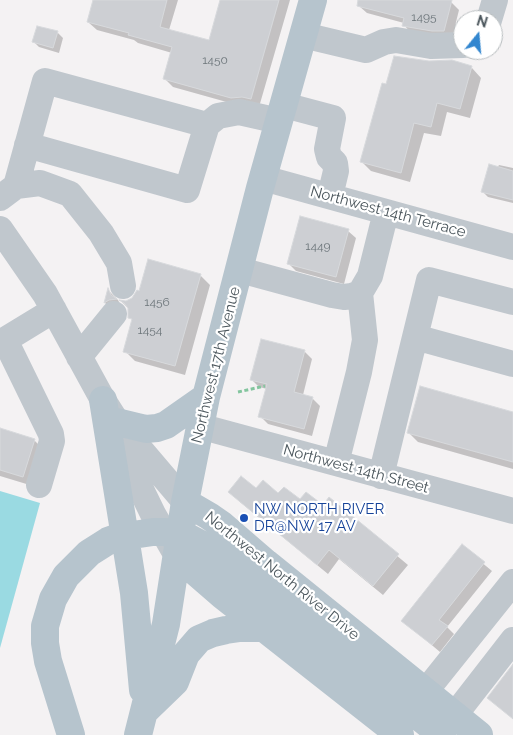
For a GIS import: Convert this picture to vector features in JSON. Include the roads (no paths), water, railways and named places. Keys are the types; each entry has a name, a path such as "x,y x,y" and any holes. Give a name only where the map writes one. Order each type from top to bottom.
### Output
{"main road":[{"name":"Northwest 17th Avenue","path":"141,723 166,624 199,426 263,178 313,0"},
{"path":"110,411 146,429 157,428 166,425 206,397"},
{"path":"110,411 134,593 141,723"},
{"name":"Northwest North River Drive","path":"185,502 222,525 425,692 448,725 479,735"},
{"path":"71,735 48,662 45,626 48,612 66,576 89,553 108,541 144,532 176,534 196,541 206,547 324,639 448,725"},
{"name":"Northwest North River Drive","path":"177,556 222,595 400,735"},
{"path":"141,723 174,682 186,654 199,639 226,630 266,628"}],"street":[{"path":"303,35 366,50 384,42 396,40 431,46 453,45"},
{"path":"123,286 119,263 101,233 70,194 19,189 27,145 45,81 206,125"},
{"path":"27,145 187,190 206,125 218,116 239,112 281,113 334,118 327,149 336,171 330,196"},
{"name":"Northwest 14th Terrace","path":"263,178 513,247"},
{"path":"336,463 364,347 364,322 360,293 370,276 386,212"},
{"name":"Northwest North River Drive","path":"0,229 36,280 110,411 185,502"},
{"path":"240,270 332,295 344,297 360,293"},
{"path":"382,476 429,280 513,302"},
{"path":"38,485 52,441 51,434 4,340 54,310"},
{"path":"79,357 114,314"},
{"path":"415,337 513,364"},
{"name":"Northwest North River Drive","path":"110,411 134,477 177,556"},
{"name":"Northwest 14th Street","path":"199,426 513,511"},
{"path":"425,692 513,582"},
{"path":"448,725 513,640"}],"water":[{"path":"0,491 40,503 0,648"}],"place":[{"name":"NW NORTH RIVER DR@NW 17 AV","path":"244,518"}]}
